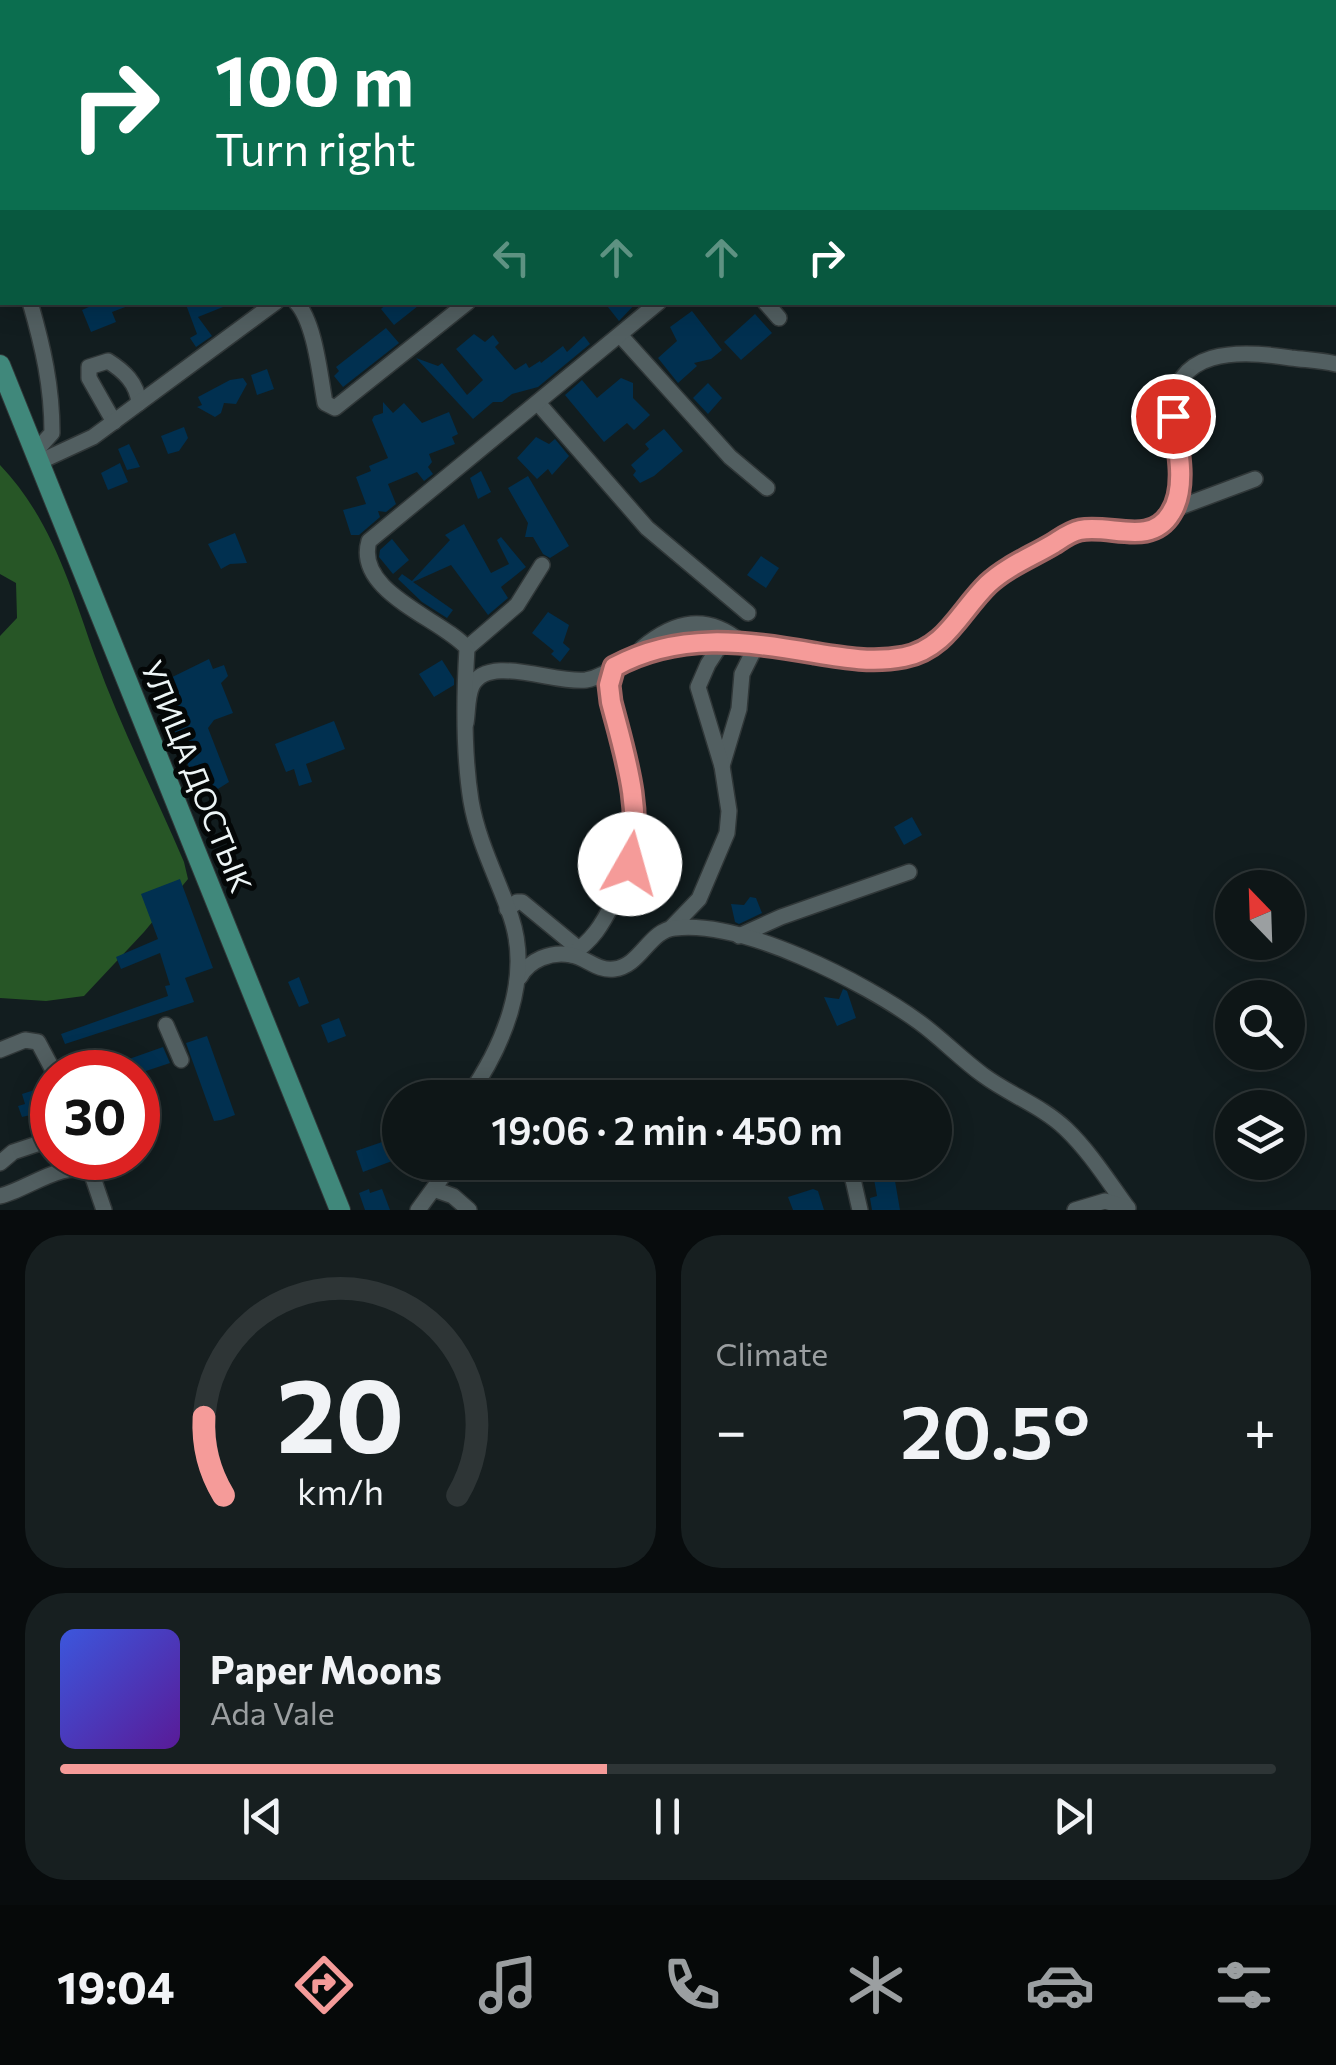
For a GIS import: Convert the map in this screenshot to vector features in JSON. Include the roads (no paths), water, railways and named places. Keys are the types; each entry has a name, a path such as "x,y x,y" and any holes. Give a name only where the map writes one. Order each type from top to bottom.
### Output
{"main road":[{"name":"УЛИЦА ДОСТЫК","path":"0,365 43,456 340,1210"}],"street":[{"path":"31,305 49,374 52,432 43,456"},
{"path":"43,456 92,437 272,305"},
{"path":"299,305 308,326 326,403 334,408 464,305"},
{"path":"477,1080 502,1036 516,984 516,937 470,799 467,648 460,639 404,604 377,579 367,548 370,541 655,305"},
{"path":"767,305 778,318"},
{"path":"620,335 730,456 767,488"},
{"path":"1172,510 1180,471 1174,400 1182,380 1194,368 1206,358 1240,352 1336,364"},
{"path":"114,422 89,378 90,368 108,361 120,369 138,392 139,403"},
{"path":"538,403 647,528 748,612"},
{"path":"470,674 495,670 554,680 585,680 646,651 676,644 723,641 864,661 924,651 943,638 987,585 1068,535 1093,530 1136,533 1155,529 1172,510 1255,478"},
{"path":"467,648 517,606 542,565"},
{"path":"516,984 530,962 575,952 598,934 630,864 636,838 636,810 609,685 620,664 650,642 688,624 707,622 749,643"},
{"path":"508,909 522,902 575,952 599,968 616,969 632,961 699,899 728,834 729,811 722,766 698,688 723,641"},
{"path":"722,766 739,709 749,643"},
{"path":"739,936 909,872"},
{"path":"670,928 739,936 798,953 806,961 860,985 919,1022 982,1074 1066,1129 1129,1209"},
{"path":"166,1025 180,1060"},
{"path":"0,1050 26,1040 38,1042 42,1050"},
{"path":"0,1163 13,1152 30,1147"},
{"path":"0,1196 41,1180"},
{"path":"90,1180 104,1210"},
{"path":"418,1210 441,1180"},
{"path":"852,1180 860,1210"},
{"path":"436,1190 453,1196 469,1210"},
{"path":"1076,1210 1106,1201 1129,1209"}]}
